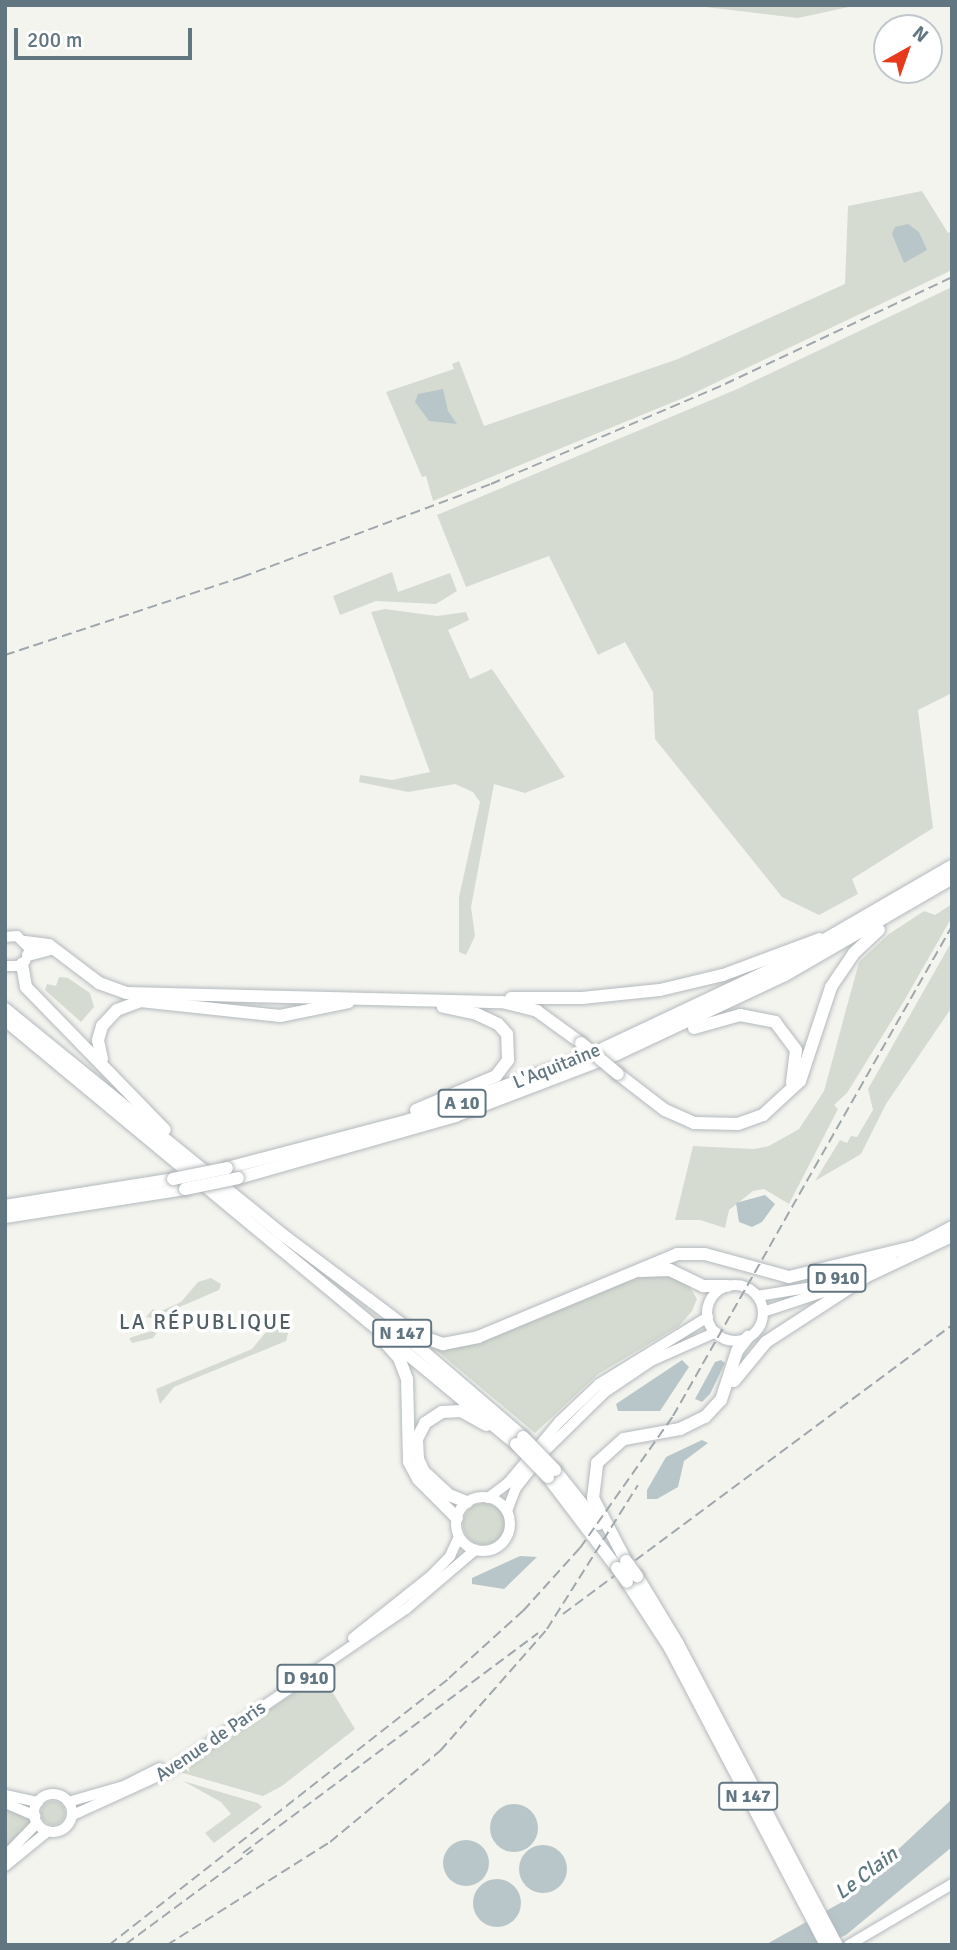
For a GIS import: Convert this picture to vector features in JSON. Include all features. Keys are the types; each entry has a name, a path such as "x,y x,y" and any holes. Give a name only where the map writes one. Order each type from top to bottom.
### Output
{"highway":[{"name":"L'Aquitaine","path":"225,1166 410,1120 547,1072 687,1012 841,933 952,866"},
{"name":"L'Aquitaine","path":"5,1217 238,1178 366,1144 540,1086 727,1005 912,903 952,878"},
{"path":"452,1001 528,1007 581,1043 665,1111 708,1126 752,1120 788,1094 805,1070 822,1007 838,974 862,945 912,903"},
{"path":"106,1065 98,1047 102,1026 117,1010 144,997 452,1001 607,997 660,990 723,975 841,933"},
{"path":"360,999 280,1016 222,1013 106,987 60,953 47,948 25,954 26,987 106,1065 175,1141 276,1229 415,1334 443,1344 478,1337 665,1257 695,1253 772,1275 798,1276 913,1247"},
{"path":"5,1206 137,1186 225,1166 393,1118 469,1089 502,1071 510,1048 506,1034 492,1020 404,1000"},
{"name":"N 147","path":"5,1009 276,1229 551,1473 623,1563 700,1696 800,1885 837,1945"},
{"path":"540,1086 706,1024 749,1015 775,1022 793,1044 796,1070 788,1094"},
{"name":"N 147","path":"5,1020 518,1441"},
{"path":"293,1257 399,1358 408,1387 409,1462 418,1479 457,1518"},
{"path":"624,1275 663,1269 708,1288 727,1286"},
{"path":"623,1563 593,1498 597,1463 624,1439 693,1424 715,1408 727,1389 766,1342 863,1279"},
{"path":"727,1389 737,1352 748,1337"},
{"name":"N 147","path":"467,1502 449,1495 420,1465 416,1445 425,1423 442,1412 461,1412 518,1441"},
{"name":"N 147","path":"800,1885 826,1945"}],"main road":[{"path":"5,937 17,936 25,954 5,966"},
{"name":"D 910","path":"757,1296 813,1287 913,1247 952,1226"},
{"name":"D 910","path":"763,1312 863,1279 952,1237"},
{"path":"727,1286 744,1286 757,1296 763,1312 748,1337 730,1341 716,1332 708,1317 711,1299 727,1286"},
{"path":"708,1317 599,1384 559,1422 508,1483 488,1498 467,1502 457,1518 459,1536 475,1550 489,1551 506,1540 511,1526 507,1511 516,1488 545,1451 604,1392 659,1357 716,1332"},
{"path":"488,1498 507,1511"},
{"name":"Avenue de Paris","path":"68,1802 155,1771 299,1675 421,1584 450,1556 459,1536"},
{"name":"Avenue de Paris","path":"73,1815 149,1783 178,1765 406,1609 475,1550"},
{"path":"5,1795 38,1802 52,1794 68,1802 73,1815 64,1829 48,1830 5,1866"},
{"path":"5,1856 36,1820 38,1802"},
{"path":"5,1803 48,1830"},
{"path":"849,1945 952,1884"}],"shaded area":[{"path":"689,5 858,5 798,18"},
{"path":"922,191 948,233 952,231 952,270 688,396 433,501 426,476 422,477 386,392 454,369 452,364 459,361 484,426 678,359 845,284 848,206"},
{"path":"908,224 919,232 927,250 904,263 892,234 895,227"},
{"path":"952,287 952,693 918,710 933,828 852,879 858,894 819,915 782,897 655,739 653,692 625,642 598,655 549,556 466,587 437,515 735,390"},
{"path":"443,389 448,411 457,424 429,421 415,402 418,394"},
{"path":"392,572 398,592 450,573 457,591 436,604 376,601 340,615 333,596"},
{"path":"385,609 437,616 466,612 469,620 448,630 470,679 492,669 565,777 525,793 494,784 471,907 475,936 466,955 459,952 459,897 480,802 473,792 455,784 408,792 359,782 360,775 392,780 430,772 371,612"},
{"path":"952,904 952,917 904,1001 847,1093 834,1105 838,1109 789,1204 764,1189 753,1191 729,1210 725,1228 700,1220 675,1220 693,1146 754,1149 769,1146 799,1129 824,1091 859,962 889,934 924,911 935,915"},
{"path":"952,941 952,1007 886,1104 861,1154 815,1181 840,1140 847,1143 851,1136 857,1137 873,1110 868,1089"},
{"path":"59,977 68,978 90,993 94,1007 81,1022 45,990 47,984 56,986"},
{"path":"765,1195 775,1204 762,1222 752,1227 739,1222 736,1203"},
{"path":"654,1275 674,1278 689,1286 697,1299 692,1311 679,1326 598,1374 535,1433 435,1349 473,1343 631,1279"},
{"path":"211,1278 221,1284 219,1290 175,1309 153,1338 132,1343 129,1338 152,1331 157,1319 146,1317 153,1309 159,1312 181,1302 198,1282"},
{"path":"277,1319 290,1326 286,1341 174,1387 160,1404 156,1389 252,1349"},
{"path":"682,1360 689,1367 660,1411 618,1411 616,1404"},
{"path":"721,1360 725,1363 710,1394 702,1402 695,1399 715,1362"},
{"path":"702,1440 708,1443 684,1461 678,1487 657,1499 647,1499 647,1490 666,1457"},
{"path":"484,1503 499,1509 505,1524 499,1539 484,1545 469,1539 463,1524 469,1509"},
{"path":"520,1556 537,1557 504,1589 472,1584 472,1578"},
{"path":"322,1675 355,1729 282,1786 263,1796 176,1771"},
{"path":"183,1781 258,1803 262,1807 214,1843 205,1833 231,1814 221,1802"},
{"name":"Le Clain","path":"952,1799 952,1847 846,1935 823,1945 765,1945 842,1902"},
{"path":"53,1801 64,1808 65,1813 58,1824 53,1825 42,1818 41,1813 48,1802"},
{"path":"514,1804 531,1811 538,1828 531,1845 514,1852 497,1845 490,1828 497,1811"},
{"path":"5,1807 30,1816 32,1825 5,1853"},
{"path":"466,1840 483,1846 489,1863 483,1880 466,1886 449,1880 443,1863 449,1846"},
{"path":"543,1845 560,1852 567,1869 560,1886 543,1893 526,1886 519,1869 526,1852"},
{"path":"497,1879 514,1886 521,1903 514,1920 497,1927 480,1920 473,1903 480,1886"}],"railway":[{"path":"5,655 242,577 491,484 725,384 952,277"},
{"path":"109,1945 449,1678 523,1611 580,1548 673,1416 952,926"},
{"path":"563,1614 952,1325"},
{"path":"167,1945 330,1842 440,1751 547,1629 638,1485"},
{"path":"243,1853 538,1633"},
{"path":"126,1944 253,1850"}],"district":[{"name":"LA RÉPUBLIQUE","path":"206,1322"}]}
